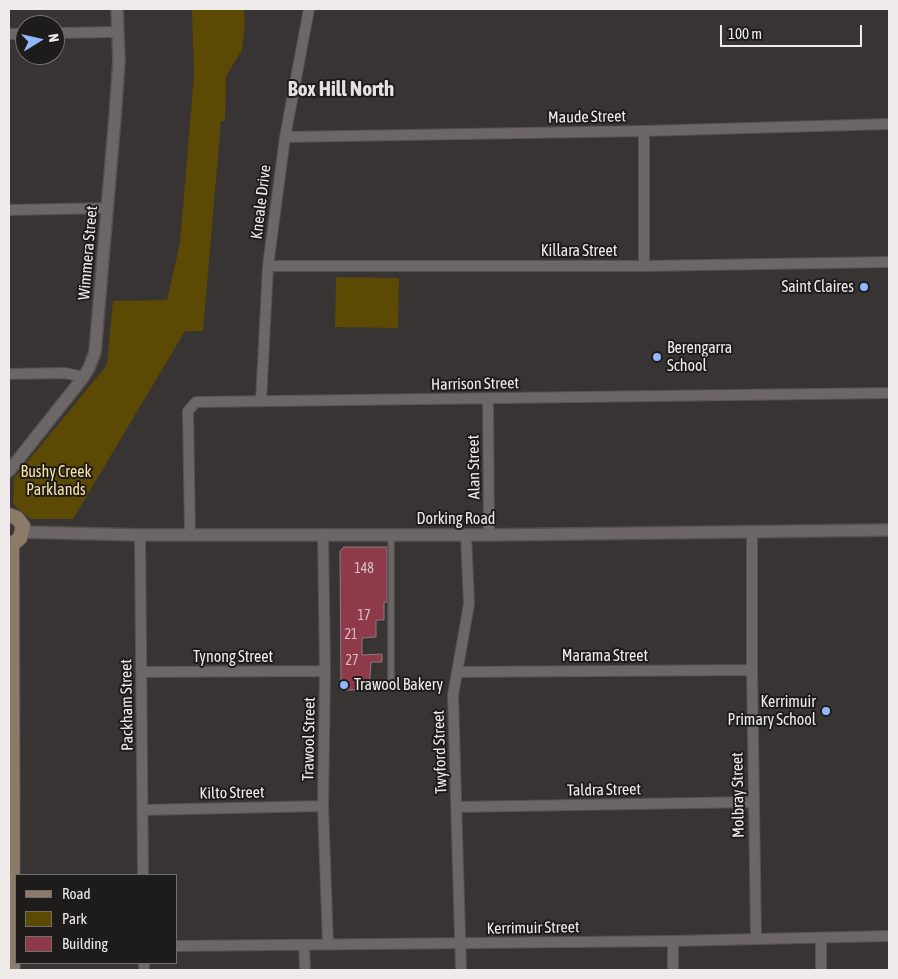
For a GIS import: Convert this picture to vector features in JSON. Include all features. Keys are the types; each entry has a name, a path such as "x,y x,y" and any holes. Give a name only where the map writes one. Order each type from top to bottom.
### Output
{"main road":[{"path":"9,515 21,522 22,532 20,538 10,544 10,928 14,946 12,970"}],"street":[{"name":"Wimmera Street","path":"9,471 82,379 89,368 95,352 119,61 117,9"},
{"name":"Kneale Drive","path":"261,401 268,266 285,137 309,9"},
{"path":"65,33 117,32"},
{"name":"Maude Street","path":"285,137 644,132 889,124"},
{"path":"644,132 644,266"},
{"path":"9,210 108,208"},
{"name":"Killara Street","path":"268,266 644,266 889,262"},
{"path":"9,374 65,373 79,376 82,379"},
{"name":"Harrison Street","path":"190,535 188,411 196,402 889,393"},
{"name":"Alan Street","path":"488,399 489,535"},
{"name":"Dorking Road","path":"22,532 140,535 489,535 889,530"},
{"name":"Molbray Street","path":"752,532 753,802 756,938"},
{"name":"Trawool Street","path":"323,534 325,671 323,806 328,944"},
{"name":"Packham Street","path":"140,535 143,874"},
{"name":"Twyford Street","path":"461,970 453,695 469,604 466,535"},
{"name":"Marama Street","path":"458,672 752,670"},
{"name":"Tynong Street","path":"141,672 325,671"},
{"name":"Taldra Street","path":"457,808 753,802"},
{"name":"Kilto Street","path":"143,810 323,806"},
{"name":"Kerrimuir Street","path":"178,946 673,941 889,936"},
{"path":"821,938 821,970"},
{"path":"673,941 673,970"},
{"path":"304,945 304,970"}],"lane":[{"path":"391,535 391,679"}],"green space":[{"name":"Bushy Creek Parklands","path":"192,9 244,9 245,26 242,50 226,76 225,121 221,121 203,331 185,331 73,519 31,519 13,504 14,478 107,365 113,301 167,300 180,243 194,75"},
{"path":"336,277 399,278 398,328 335,327"}],"building":[{"path":"344,547 387,547 387,602 384,602 384,620 376,620 376,637 362,638 362,655 382,654 382,662 371,662 369,690 341,690 340,551"}],"place":[{"name":"Saint Claires","path":"864,287"},
{"name":"Berengarra School","path":"657,357"},
{"name":"Trawool Bakery","path":"344,685"},
{"name":"Kerrimuir Primary School","path":"826,711"}],"district":[{"name":"Box Hill North","path":"341,89"}]}
